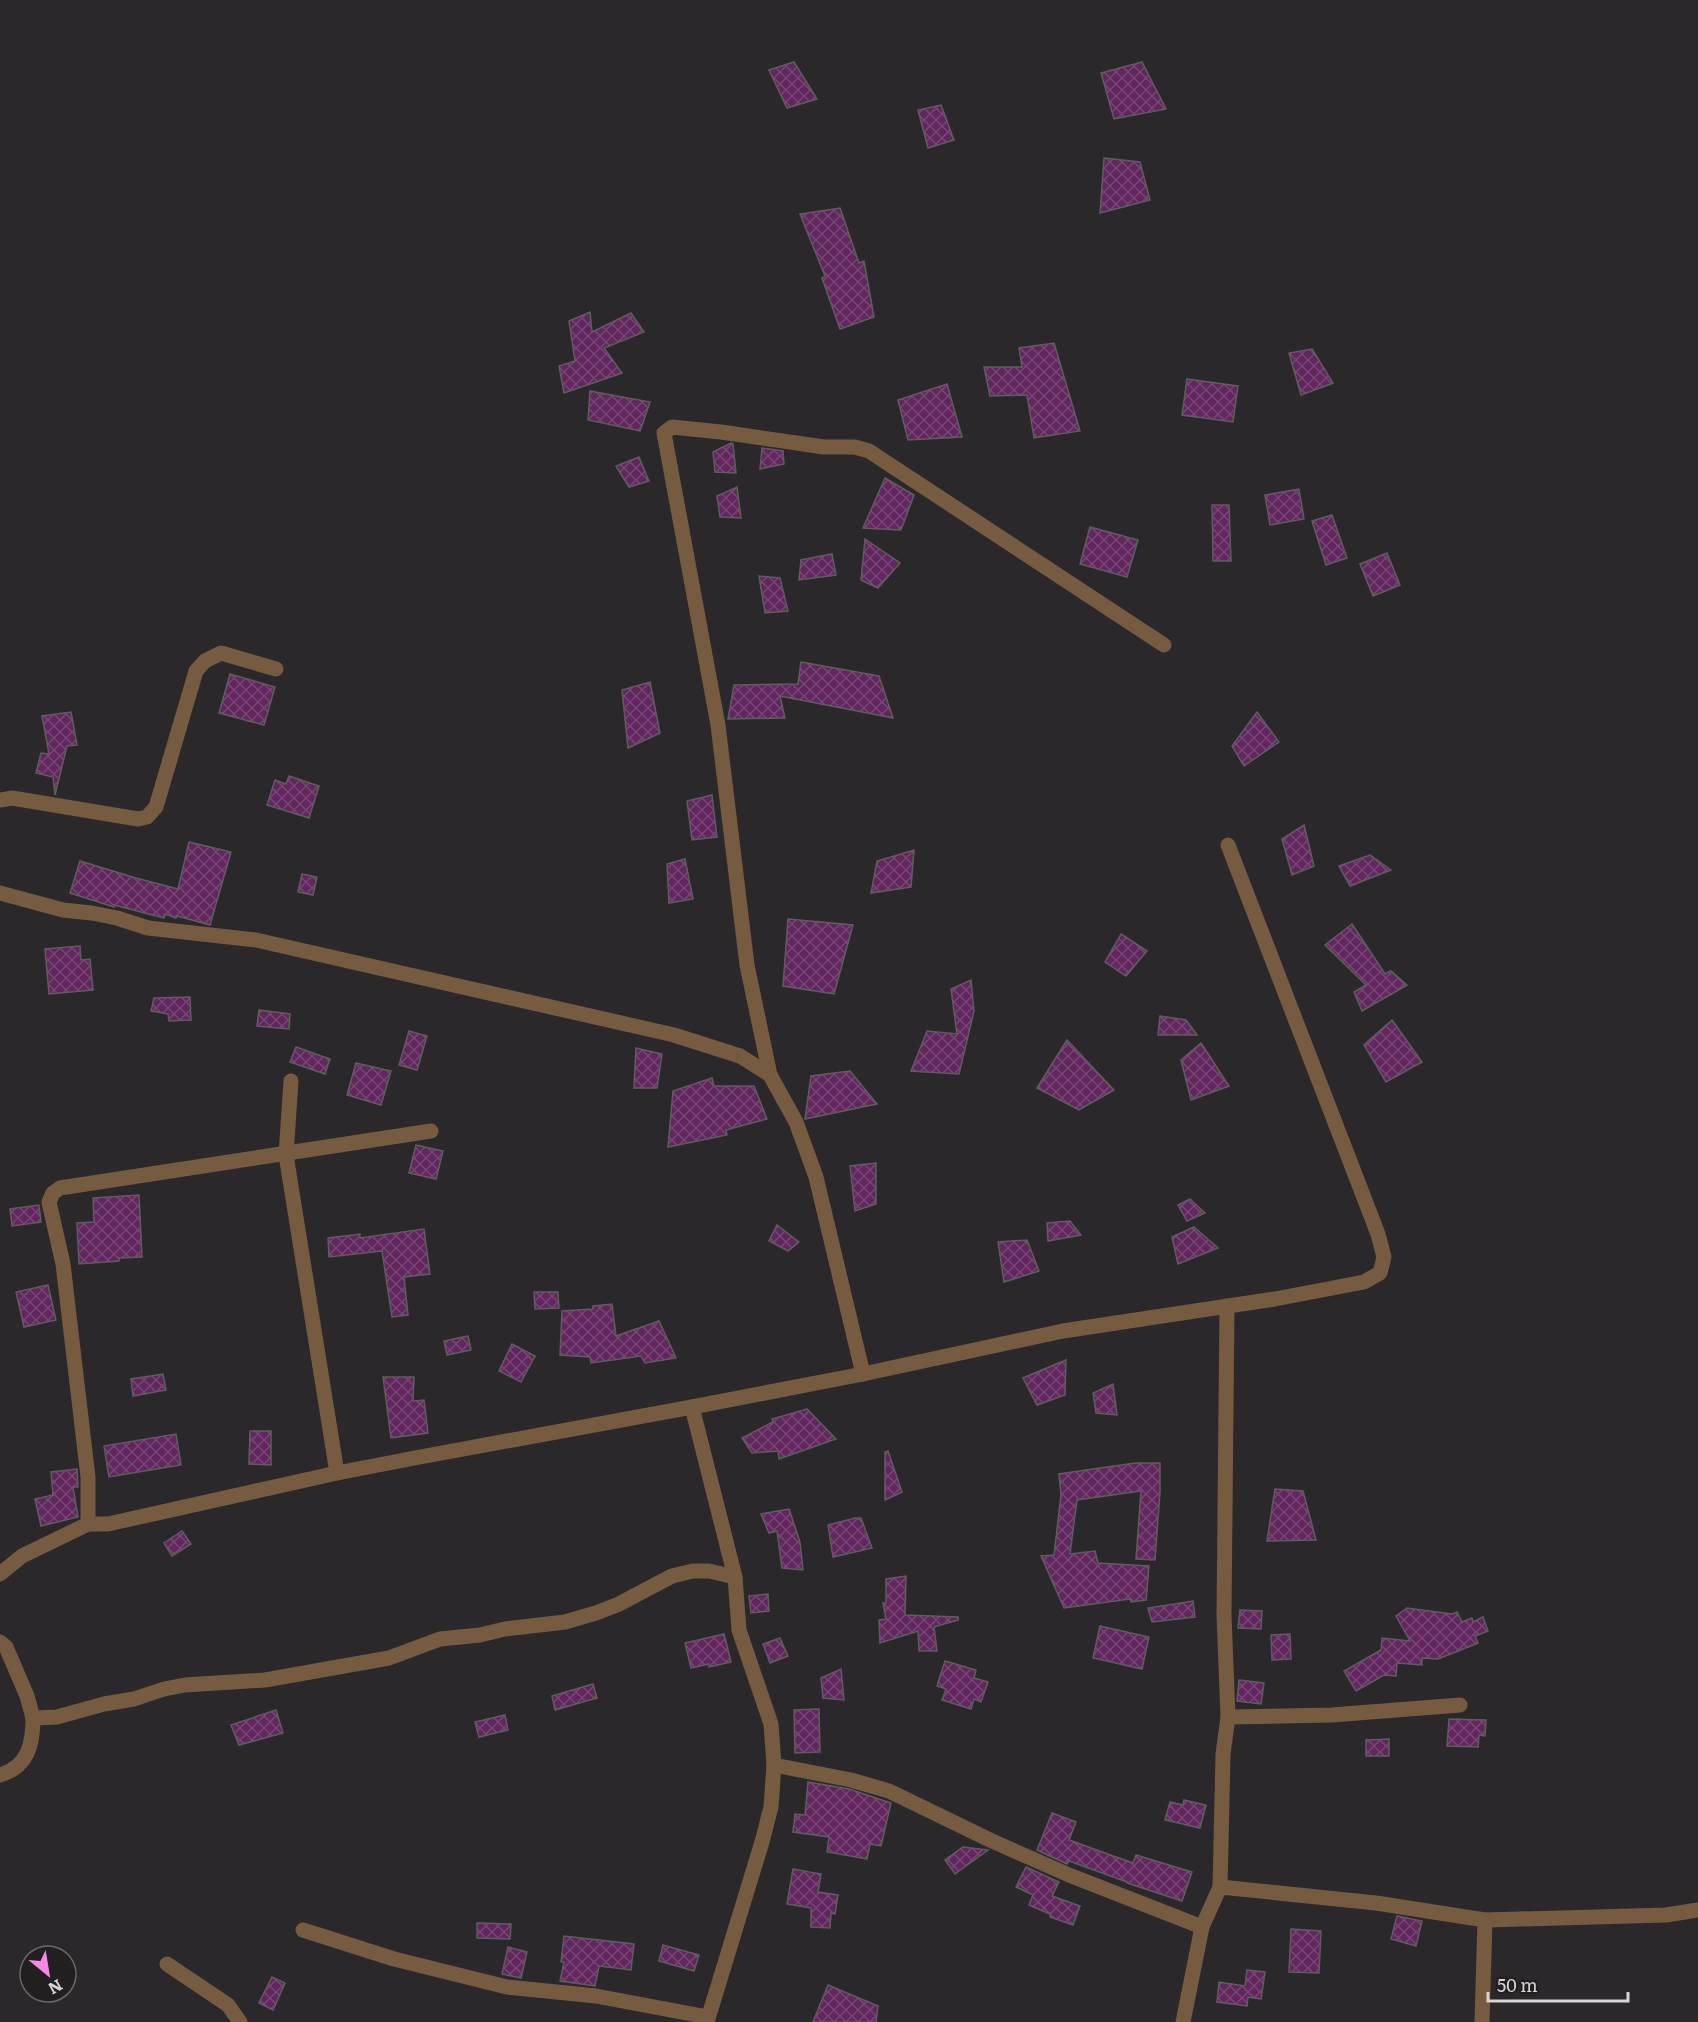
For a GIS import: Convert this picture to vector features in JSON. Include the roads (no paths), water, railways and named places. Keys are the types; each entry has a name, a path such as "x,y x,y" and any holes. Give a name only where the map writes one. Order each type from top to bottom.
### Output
{"street":[{"path":"863,1374 816,1177 796,1122 770,1075 747,965 718,725 664,433 672,427 824,447 855,447 869,451 1164,645"},
{"path":"0,800 12,798 138,819 147,817 156,807 196,671 205,660 220,653 276,669"},
{"path":"0,1574 22,1556 88,1524 108,1524 337,1473 863,1374 1063,1331 1364,1282 1380,1273 1384,1257 1378,1234 1228,845"},
{"path":"0,893 63,910 117,918 148,928 256,940 674,1035 740,1056 770,1075"},
{"path":"291,1081 286,1155 337,1473"},
{"path":"88,1524 88,1477 63,1264 49,1202 53,1193 60,1188 431,1131"},
{"path":"1183,2022 1202,1927 1220,1887 1223,1754 1228,1717 1224,1615 1227,1306"},
{"path":"303,1930 393,1959 507,1987 596,1996 707,2020 762,1842 771,1807 774,1765 771,1724 739,1630 735,1576 692,1407"},
{"path":"33,1718 57,1717 185,1685 265,1680 388,1658 440,1639 565,1622 620,1604 672,1576 693,1571 709,1571 735,1576"},
{"path":"0,1642 6,1647 15,1666 33,1718 33,1741 24,1759 10,1772 0,1776"},
{"path":"1228,1717 1332,1715 1461,1705"},
{"path":"774,1765 851,1780 890,1791 1011,1849 1202,1927"},
{"path":"1220,1887 1376,1903 1485,1920 1666,1915 1698,1910"},
{"path":"1482,2022 1485,1920"},
{"path":"167,1964 228,2005 240,2022"}]}
